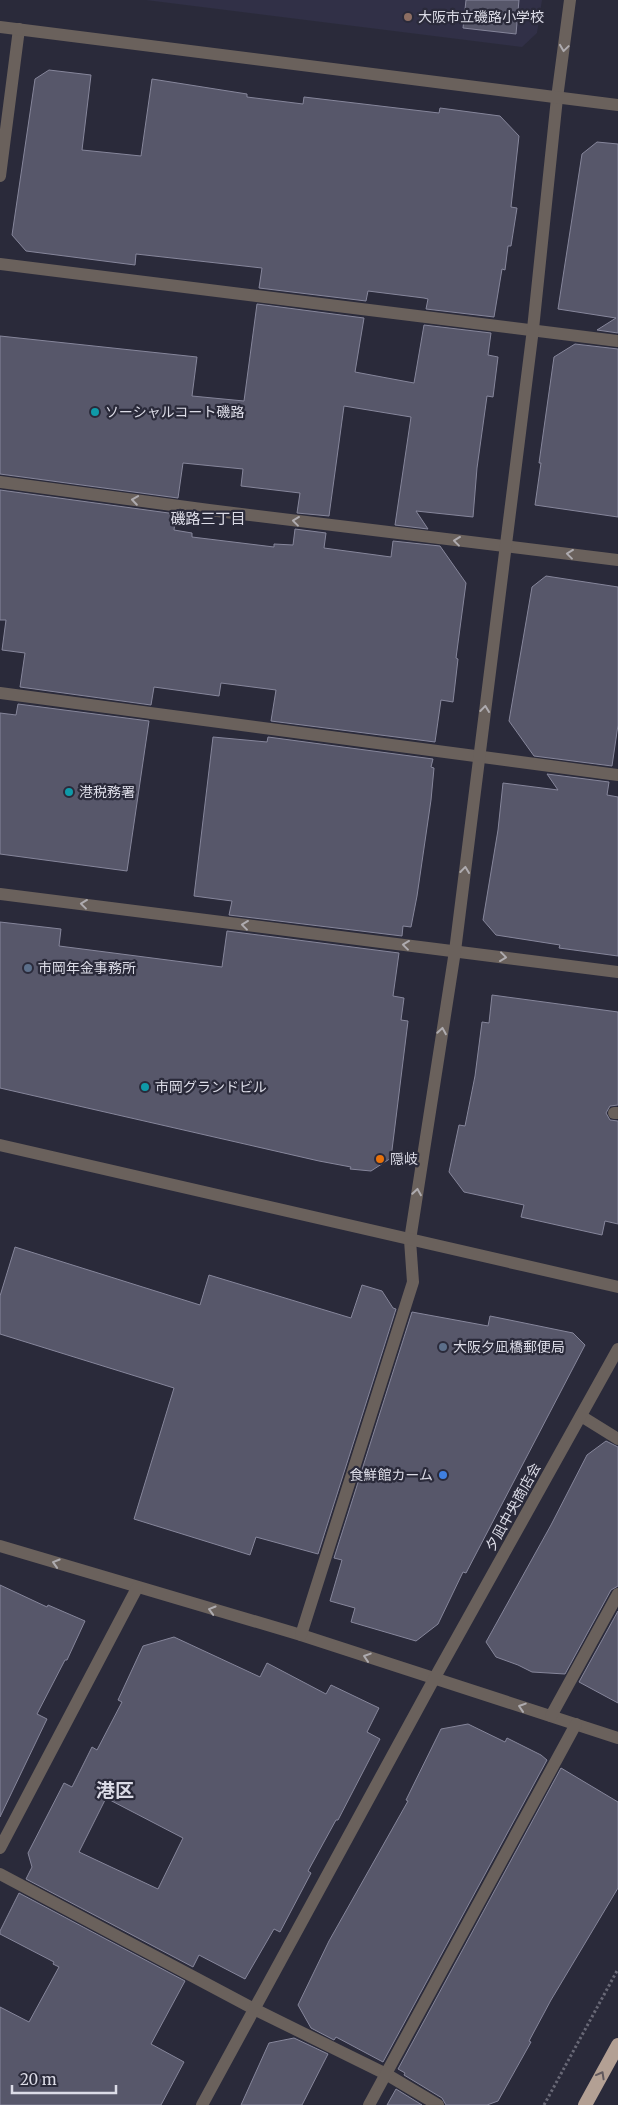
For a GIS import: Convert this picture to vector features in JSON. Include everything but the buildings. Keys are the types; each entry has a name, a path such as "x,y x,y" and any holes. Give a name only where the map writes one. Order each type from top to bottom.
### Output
{"highway":[{"path":"585,2105 618,2045"}],"street":[{"path":"301,1635 413,1282 410,1240 455,951 534,330 557,98 570,0"},
{"path":"0,27 618,105"},
{"path":"0,176 19,29"},
{"path":"0,264 618,341"},
{"path":"0,482 209,510 618,560"},
{"path":"0,693 618,774"},
{"path":"0,894 618,972"},
{"path":"0,1145 618,1287"},
{"name":"夕凪中央商店会","path":"202,2105 434,1679 618,1349"},
{"path":"580,1416 618,1439"},
{"path":"0,1546 301,1635 618,1738"},
{"path":"0,1848 137,1588"},
{"path":"551,1716 618,1594"},
{"path":"369,2105 576,1724"},
{"path":"0,1874 254,2009 386,2074 438,2105"}],"path":[{"path":"544,2105 618,1969"}],"shaded area":[{"name":"大阪市立磯路小学校","path":"146,0 542,0 537,33 522,47"}],"place":[{"name":"大阪市立磯路小学校","path":"408,17"},
{"name":"ソーシャルコート磯路","path":"95,412"},
{"name":"港税務署","path":"69,792"},
{"name":"市岡年金事務所","path":"28,968"},
{"name":"市岡グランドビル","path":"145,1087"},
{"name":"隠岐","path":"380,1159"},
{"name":"大阪夕凪橋郵便局","path":"443,1347"},
{"name":"食鮮館カーム","path":"443,1475"}],"district":[{"name":"磯路三丁目","path":"208,519"},
{"name":"港区","path":"115,1790"}]}
